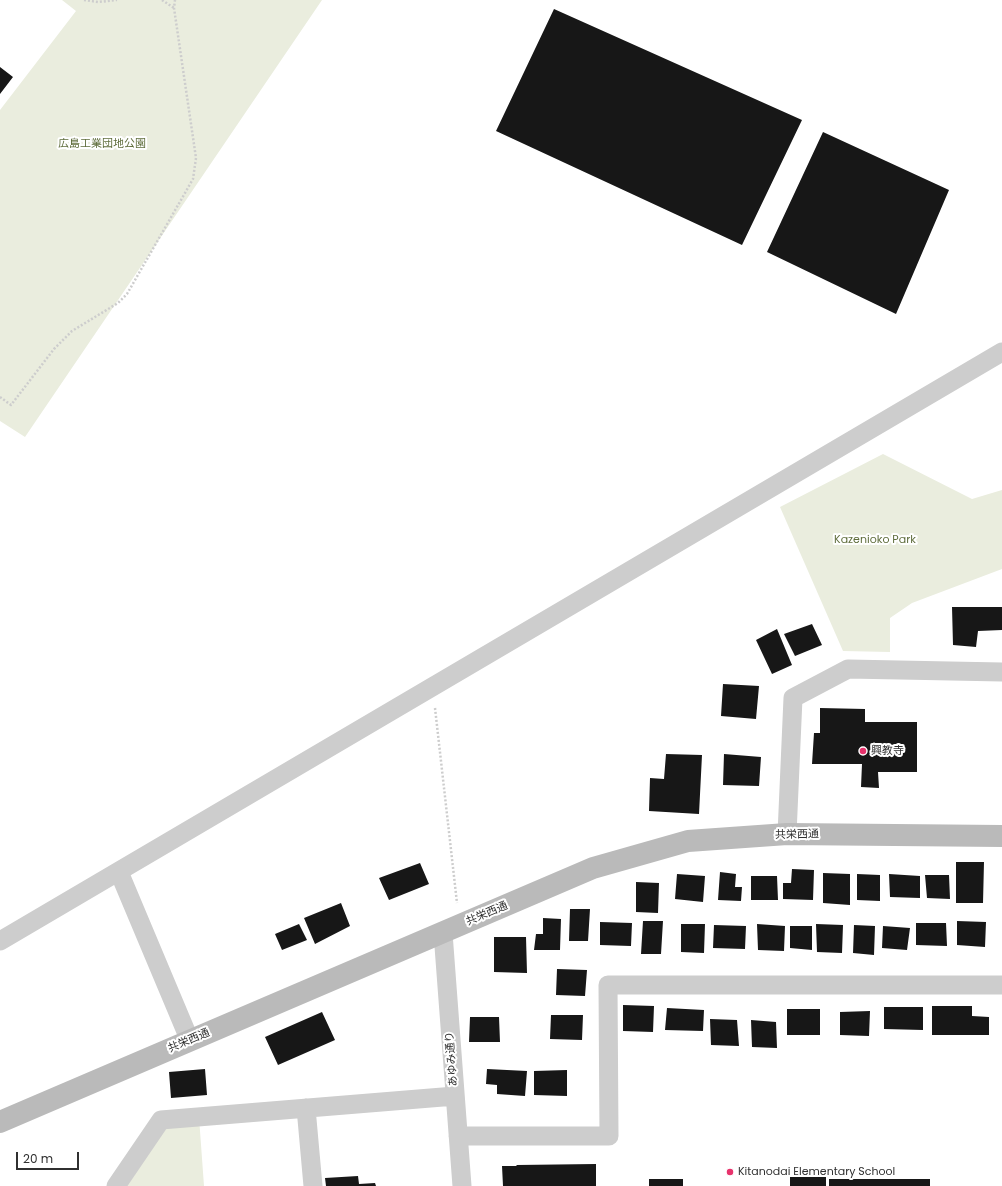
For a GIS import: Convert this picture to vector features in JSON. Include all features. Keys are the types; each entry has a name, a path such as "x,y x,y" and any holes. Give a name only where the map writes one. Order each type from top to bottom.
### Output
{"street":[{"path":"0,941 1002,352"},
{"path":"787,834 793,698 848,669 1002,672"},
{"name":"共栄西通","path":"0,1122 593,868 688,841 787,834 1002,836"},
{"path":"119,872 190,1041"},
{"name":"あゆみ通り","path":"451,929 455,1096 462,1186"},
{"path":"458,1136 609,1136 608,985 1002,985"},
{"path":"116,1186 161,1120 455,1096"},
{"path":"306,1108 313,1186"}],"path":[{"path":"84,0 98,2 117,0"},
{"path":"162,0 174,8"},
{"path":"0,397 12,405 54,349 72,331 118,303 127,294 194,179 196,158 174,8 175,0"},
{"path":"433,687 451,929"}],"green space":[{"name":"広島工業団地公園","path":"62,0 322,0 25,437 0,421 0,110 76,11"},
{"name":"Kazenioko Park","path":"883,454 972,499 1002,490 1002,569 912,603 890,618 890,652 843,651 780,507"},
{"path":"199,1117 204,1186 116,1186 161,1120"}],"building":[{"path":"554,9 802,120 742,245 496,131"},
{"path":"0,67 13,77 0,94"},
{"path":"823,132 949,190 896,314 767,252"},
{"path":"952,607 1002,607 1002,630 978,631 976,647 953,645"},
{"path":"812,624 822,645 795,656 784,634"},
{"path":"777,629 792,665 772,674 756,640"},
{"path":"723,684 759,686 756,719 721,716"},
{"path":"820,708 865,709 865,722 917,722 917,772 878,772 879,788 861,787 862,764 812,764 814,733 820,733"},
{"path":"666,754 702,755 699,814 649,811 650,778 664,779"},
{"path":"724,754 761,757 759,786 723,785"},
{"path":"956,862 984,862 983,903 956,903"},
{"path":"420,863 429,884 389,900 379,878"},
{"path":"792,869 814,870 813,900 783,899 783,883 791,883"},
{"path":"720,872 736,874 735,887 742,887 741,901 718,900"},
{"path":"823,873 850,874 850,905 823,903"},
{"path":"677,874 705,876 703,902 675,899"},
{"path":"857,874 880,875 880,901 857,900"},
{"path":"889,874 920,876 920,898 890,897"},
{"path":"925,875 949,875 950,899 927,898"},
{"path":"751,876 777,876 778,900 751,900"},
{"path":"636,882 659,883 658,913 636,912"},
{"path":"341,903 350,926 315,944 304,918"},
{"path":"570,909 590,909 588,941 569,941"},
{"path":"543,918 561,919 560,950 534,950 536,934 543,934"},
{"path":"643,921 663,921 661,954 641,954"},
{"path":"957,921 986,922 985,947 957,945"},
{"path":"600,922 632,923 631,946 600,945"},
{"path":"916,923 946,923 947,946 916,945"},
{"path":"299,924 307,940 282,950 275,934"},
{"path":"681,924 705,924 704,953 681,952"},
{"path":"757,924 785,926 784,951 758,950"},
{"path":"816,924 843,925 842,953 817,952"},
{"path":"714,925 746,926 745,949 713,948"},
{"path":"854,925 875,926 874,955 853,953"},
{"path":"790,926 812,926 812,950 790,948"},
{"path":"883,926 910,928 907,950 882,948"},
{"path":"494,937 526,937 527,973 494,972"},
{"path":"557,969 587,970 585,996 556,995"},
{"path":"623,1005 654,1006 653,1032 623,1031"},
{"path":"932,1006 972,1006 972,1016 989,1017 989,1035 932,1035"},
{"path":"884,1007 923,1007 923,1030 884,1029"},
{"path":"667,1008 704,1010 703,1031 665,1030"},
{"path":"787,1009 820,1009 820,1035 787,1035"},
{"path":"870,1011 869,1036 840,1035 840,1012"},
{"path":"322,1012 335,1040 278,1065 265,1037"},
{"path":"551,1015 583,1015 582,1040 550,1039"},
{"path":"470,1017 499,1017 500,1042 469,1042"},
{"path":"710,1019 737,1020 739,1046 711,1045"},
{"path":"751,1020 776,1022 777,1048 752,1047"},
{"path":"205,1069 207,1095 171,1098 169,1072"},
{"path":"487,1069 527,1071 525,1096 497,1094 497,1085 486,1084"},
{"path":"567,1070 567,1096 534,1095 534,1071"},
{"path":"596,1164 596,1186 503,1186 502,1166"},
{"path":"358,1176 359,1184 375,1183 376,1186 326,1186 325,1178"},
{"path":"790,1177 826,1177 826,1186 790,1186"},
{"path":"649,1179 683,1179 683,1186 649,1186"},
{"path":"829,1179 930,1179 930,1186 829,1186"}],"place":[{"name":"興教寺","path":"863,751"},
{"name":"Kitanodai Elementary School","path":"730,1172"}]}
